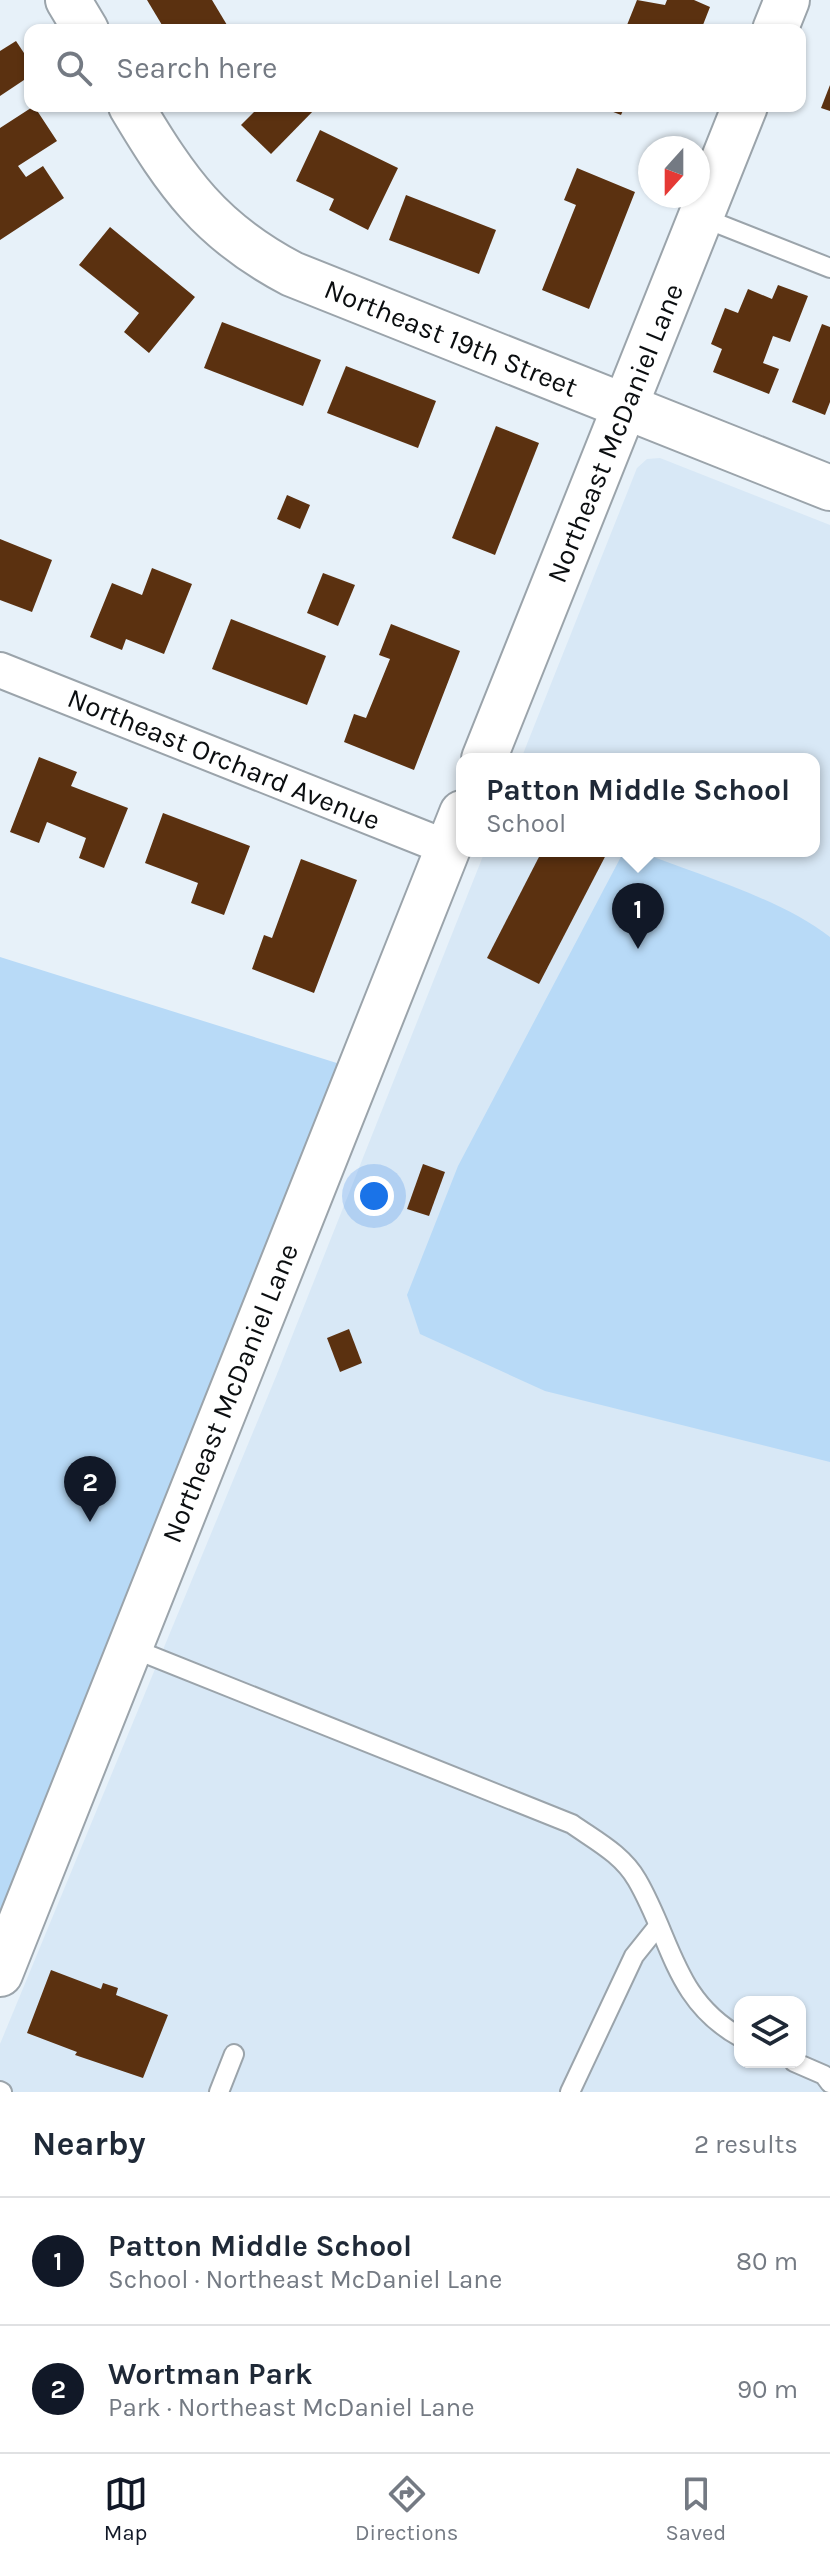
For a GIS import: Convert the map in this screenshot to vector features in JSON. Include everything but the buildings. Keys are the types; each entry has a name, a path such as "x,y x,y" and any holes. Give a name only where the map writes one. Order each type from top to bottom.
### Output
{"street":[{"path":"68,0 82,24"},
{"path":"777,24 787,0"},
{"name":"Northeast 19th Street","path":"135,112 178,183 209,217 261,257 292,274 830,488"},
{"name":"Northeast McDaniel Lane","path":"486,753 743,112"},
{"name":"Northeast Orchard Avenue","path":"0,670 455,831"},
{"name":"Northeast McDaniel Lane","path":"0,1974 455,831"}],"lane":[{"path":"701,217 830,268"},
{"path":"129,1647 572,1824 618,1855 637,1880 686,1990 709,2016 734,2033"},
{"path":"570,2092 634,1956 658,1926"},
{"path":"219,2092 234,2054"},
{"path":"806,2067 824,2075 830,2083"}],"shaded area":[{"path":"660,458 830,525 830,2092 0,2092 0,2044 277,1374 483,857 820,857 820,753 523,753 637,468 647,459"},
{"path":"621,857 654,857 738,888 788,911 830,937 830,1462 545,1391 420,1334 407,1295 458,1166"},
{"path":"0,957 359,1070 0,1974"}],"place":[{"name":"Patton Middle School","path":"638,949"},
{"name":"Wortman Park","path":"90,1522"}]}
